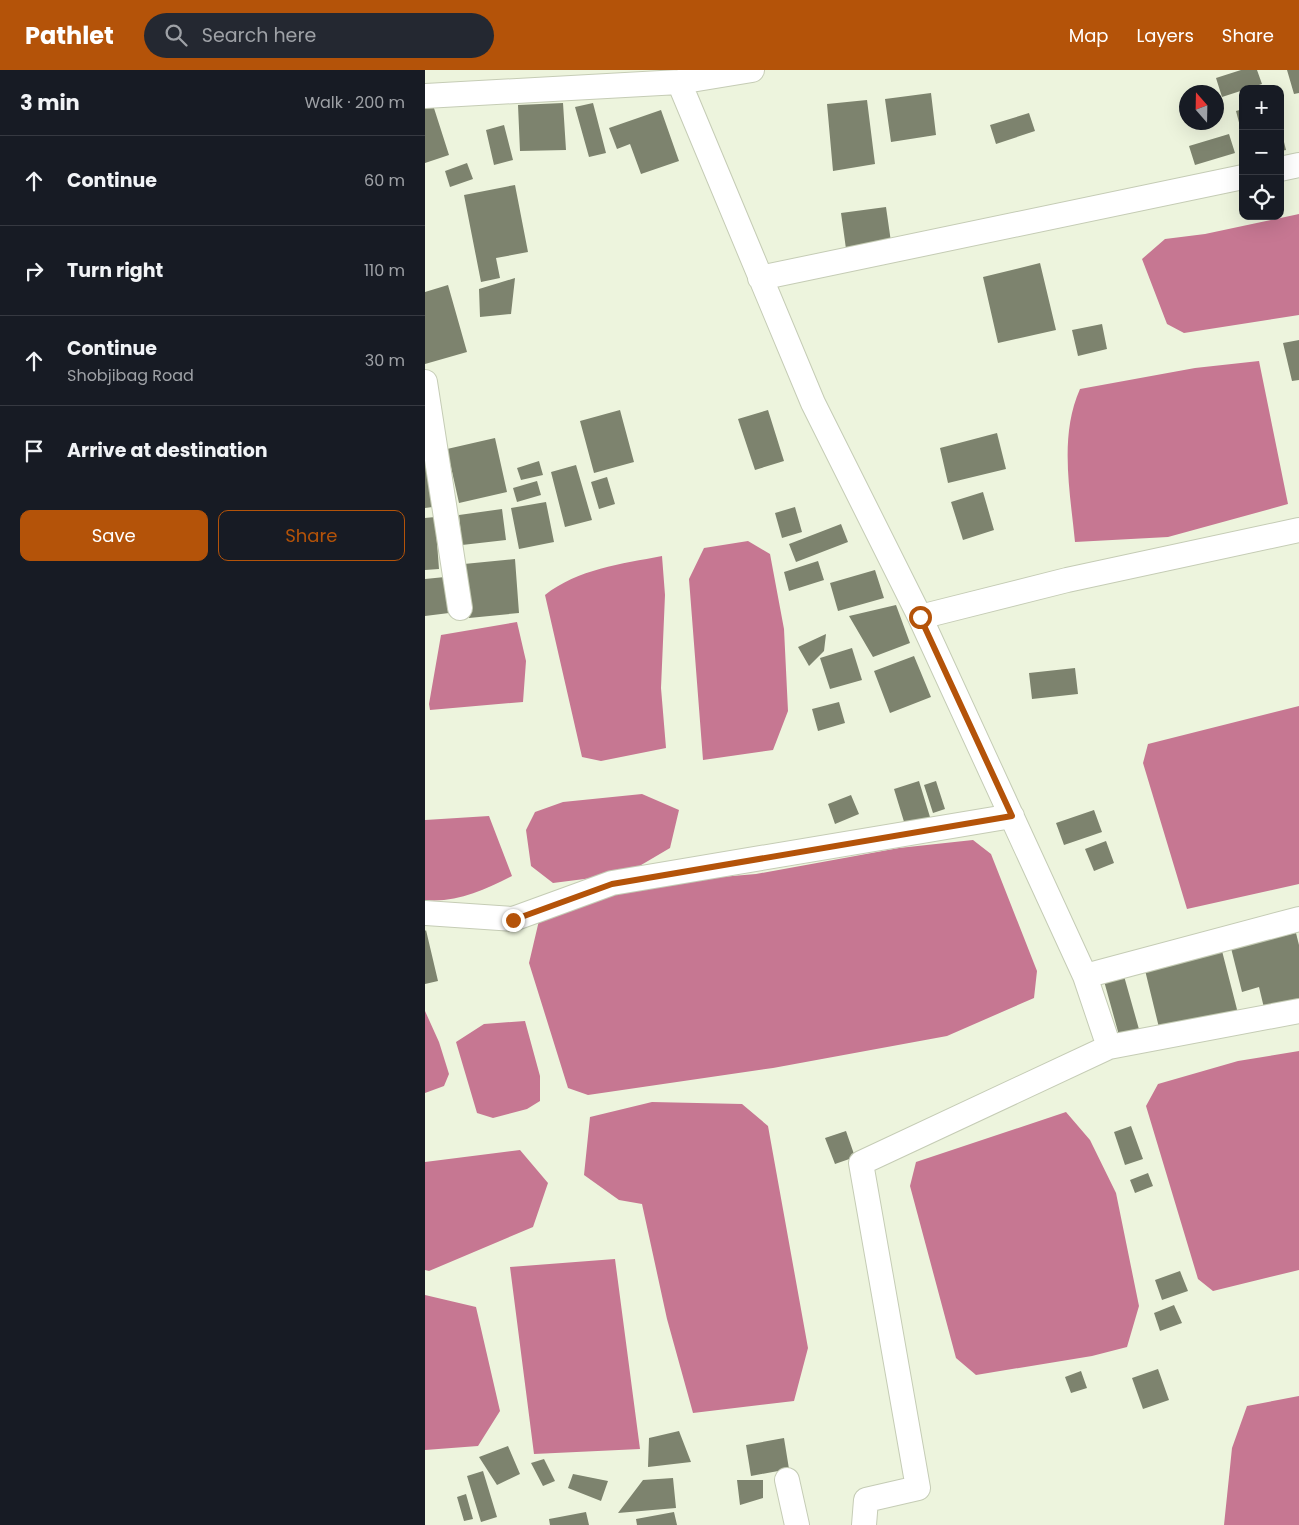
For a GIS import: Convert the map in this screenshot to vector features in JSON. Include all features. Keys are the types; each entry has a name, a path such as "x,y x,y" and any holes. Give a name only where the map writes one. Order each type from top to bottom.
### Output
{"street":[{"path":"425,96 679,82 752,70"},
{"path":"679,82 813,403 920,617 1012,816 1085,976 1109,1047"},
{"path":"1284,168 1299,165"},
{"path":"760,278 1239,178"},
{"path":"425,382 461,608"},
{"path":"920,617 1067,580 1299,530"},
{"path":"425,913 513,920 612,884 1012,816"},
{"path":"1085,976 1299,919"},
{"path":"864,1525 866,1500 918,1488 861,1163 1109,1047 1299,1011"}],"shaded area":[{"path":"1299,214 1299,315 1184,333 1167,324 1142,259 1165,239 1205,234 1271,220 1284,220 1284,217"},
{"path":"1259,361 1288,504 1168,537 1075,542 1069,484 1068,445 1074,407 1080,389 1195,368"},
{"path":"748,541 770,554 784,629 788,711 773,750 703,760 689,579 704,548"},
{"path":"662,556 665,595 661,688 666,748 601,761 582,757 545,595 571,579 586,573"},
{"path":"517,622 526,661 523,702 430,710 429,704 441,635"},
{"path":"1299,706 1299,884 1187,909 1143,763 1148,744"},
{"path":"642,794 679,810 670,848 636,868 600,877 553,883 531,866 526,830 535,812 563,802"},
{"path":"489,816 512,876 481,891 448,899 425,900 425,820"},
{"path":"973,840 991,854 1037,971 1034,998 947,1036 773,1068 588,1095 568,1088 529,963 541,912 662,882 756,874 899,848"},
{"path":"425,1011 439,1042 449,1074 444,1086 425,1093"},
{"path":"525,1021 540,1076 540,1101 527,1109 493,1118 477,1113 456,1042 484,1024"},
{"path":"1299,1051 1299,1270 1213,1291 1198,1279 1146,1106 1158,1084 1238,1061"},
{"path":"652,1102 742,1104 768,1126 808,1348 794,1401 693,1413 667,1319 642,1204 619,1200 584,1175 590,1117"},
{"path":"1066,1112 1090,1140 1116,1193 1139,1306 1127,1347 1092,1356 976,1375 956,1358 910,1186 916,1162"},
{"path":"520,1150 548,1183 533,1227 429,1271 425,1270 425,1162"},
{"path":"615,1259 640,1449 534,1454 510,1267"},
{"path":"425,1295 476,1307 500,1411 478,1446 425,1450"},
{"path":"1299,1396 1299,1525 1224,1525 1232,1448 1247,1406"}],"building":[{"path":"1241,70 1257,70 1262,84 1239,85 1239,91 1224,96 1224,85 1218,85 1216,78"},
{"path":"1287,70 1299,70 1299,93 1294,94"},
{"path":"931,93 936,135 891,142 885,99"},
{"path":"867,100 875,164 833,171 827,104"},
{"path":"563,103 566,150 520,151 518,105"},
{"path":"593,103 606,153 589,157 575,107"},
{"path":"433,105 449,155 425,163 425,108"},
{"path":"661,110 679,161 641,174 630,144 617,149 609,128"},
{"path":"1239,110 1239,122 1236,111"},
{"path":"1029,113 1035,131 996,144 990,125"},
{"path":"504,125 513,160 494,165 486,130"},
{"path":"1229,134 1235,153 1195,165 1189,146"},
{"path":"467,163 473,179 450,187 445,171"},
{"path":"515,185 528,252 496,258 500,278 481,282 464,195"},
{"path":"886,207 892,249 847,256 841,213"},
{"path":"1040,263 1056,330 998,343 983,277"},
{"path":"515,278 511,314 480,317 479,289"},
{"path":"448,285 467,352 425,364 425,292"},
{"path":"1102,324 1107,349 1078,356 1072,330"},
{"path":"1299,340 1299,380 1292,381 1283,343"},
{"path":"620,410 634,462 594,473 580,421"},
{"path":"768,410 784,461 755,470 738,419"},
{"path":"997,433 1006,469 948,483 940,448"},
{"path":"495,438 507,492 459,503 447,449"},
{"path":"425,452 440,506 425,508"},
{"path":"539,461 543,475 521,480 517,468"},
{"path":"576,465 592,520 565,527 551,472"},
{"path":"607,477 615,504 599,509 591,482"},
{"path":"537,481 541,495 517,502 513,488"},
{"path":"983,492 994,530 963,540 951,502"},
{"path":"546,502 554,542 519,549 511,508"},
{"path":"795,507 802,532 782,538 775,513"},
{"path":"502,509 506,540 462,545 459,515"},
{"path":"435,517 439,569 425,570 425,518"},
{"path":"841,524 848,542 796,562 789,544"},
{"path":"515,559 519,613 469,618 464,564"},
{"path":"818,561 824,580 789,591 784,572"},
{"path":"875,570 884,598 838,611 830,583"},
{"path":"445,577 449,613 425,616 425,579"},
{"path":"896,605 910,643 873,657 849,616"},
{"path":"826,634 824,651 809,666 798,647"},
{"path":"852,648 862,680 830,689 820,658"},
{"path":"914,656 931,697 890,713 874,671"},
{"path":"1075,668 1078,694 1032,699 1029,673"},
{"path":"839,702 845,723 818,731 812,709"},
{"path":"919,781 930,817 905,825 894,789"},
{"path":"936,781 945,809 933,813 924,785"},
{"path":"851,795 859,814 835,824 828,804"},
{"path":"1094,810 1102,832 1064,845 1056,823"},
{"path":"1106,841 1114,863 1094,871 1085,849"},
{"path":"425,931 438,981 425,984"},
{"path":"1296,933 1299,945 1299,1004 1265,1012 1259,987 1242,992 1231,948"},
{"path":"1221,947 1241,1025 1163,1044 1144,966"},
{"path":"1124,976 1142,1040 1122,1046 1104,981"},
{"path":"1131,1126 1143,1159 1125,1165 1114,1132"},
{"path":"846,1131 855,1157 835,1164 825,1138"},
{"path":"1148,1173 1153,1186 1135,1193 1130,1180"},
{"path":"1180,1271 1188,1291 1162,1300 1155,1280"},
{"path":"1174,1305 1182,1323 1160,1331 1154,1313"},
{"path":"1158,1369 1169,1400 1143,1409 1132,1378"},
{"path":"1081,1371 1087,1388 1071,1393 1065,1377"},
{"path":"679,1431 691,1462 648,1467 649,1438"},
{"path":"784,1438 789,1469 751,1476 746,1445"},
{"path":"508,1446 520,1474 497,1485 479,1457"},
{"path":"544,1459 555,1481 543,1486 531,1463"},
{"path":"483,1471 497,1517 481,1522 467,1476"},
{"path":"573,1474 608,1481 601,1501 568,1488"},
{"path":"673,1478 676,1508 618,1513 643,1480"},
{"path":"737,1480 763,1480 763,1498 740,1505"},
{"path":"466,1494 473,1519 464,1521 457,1497"},
{"path":"586,1512 589,1525 550,1525 549,1519"},
{"path":"674,1512 677,1525 637,1525 636,1519"}],"route":[{"path":"513,920 612,884 1012,816 920,617"}]}
